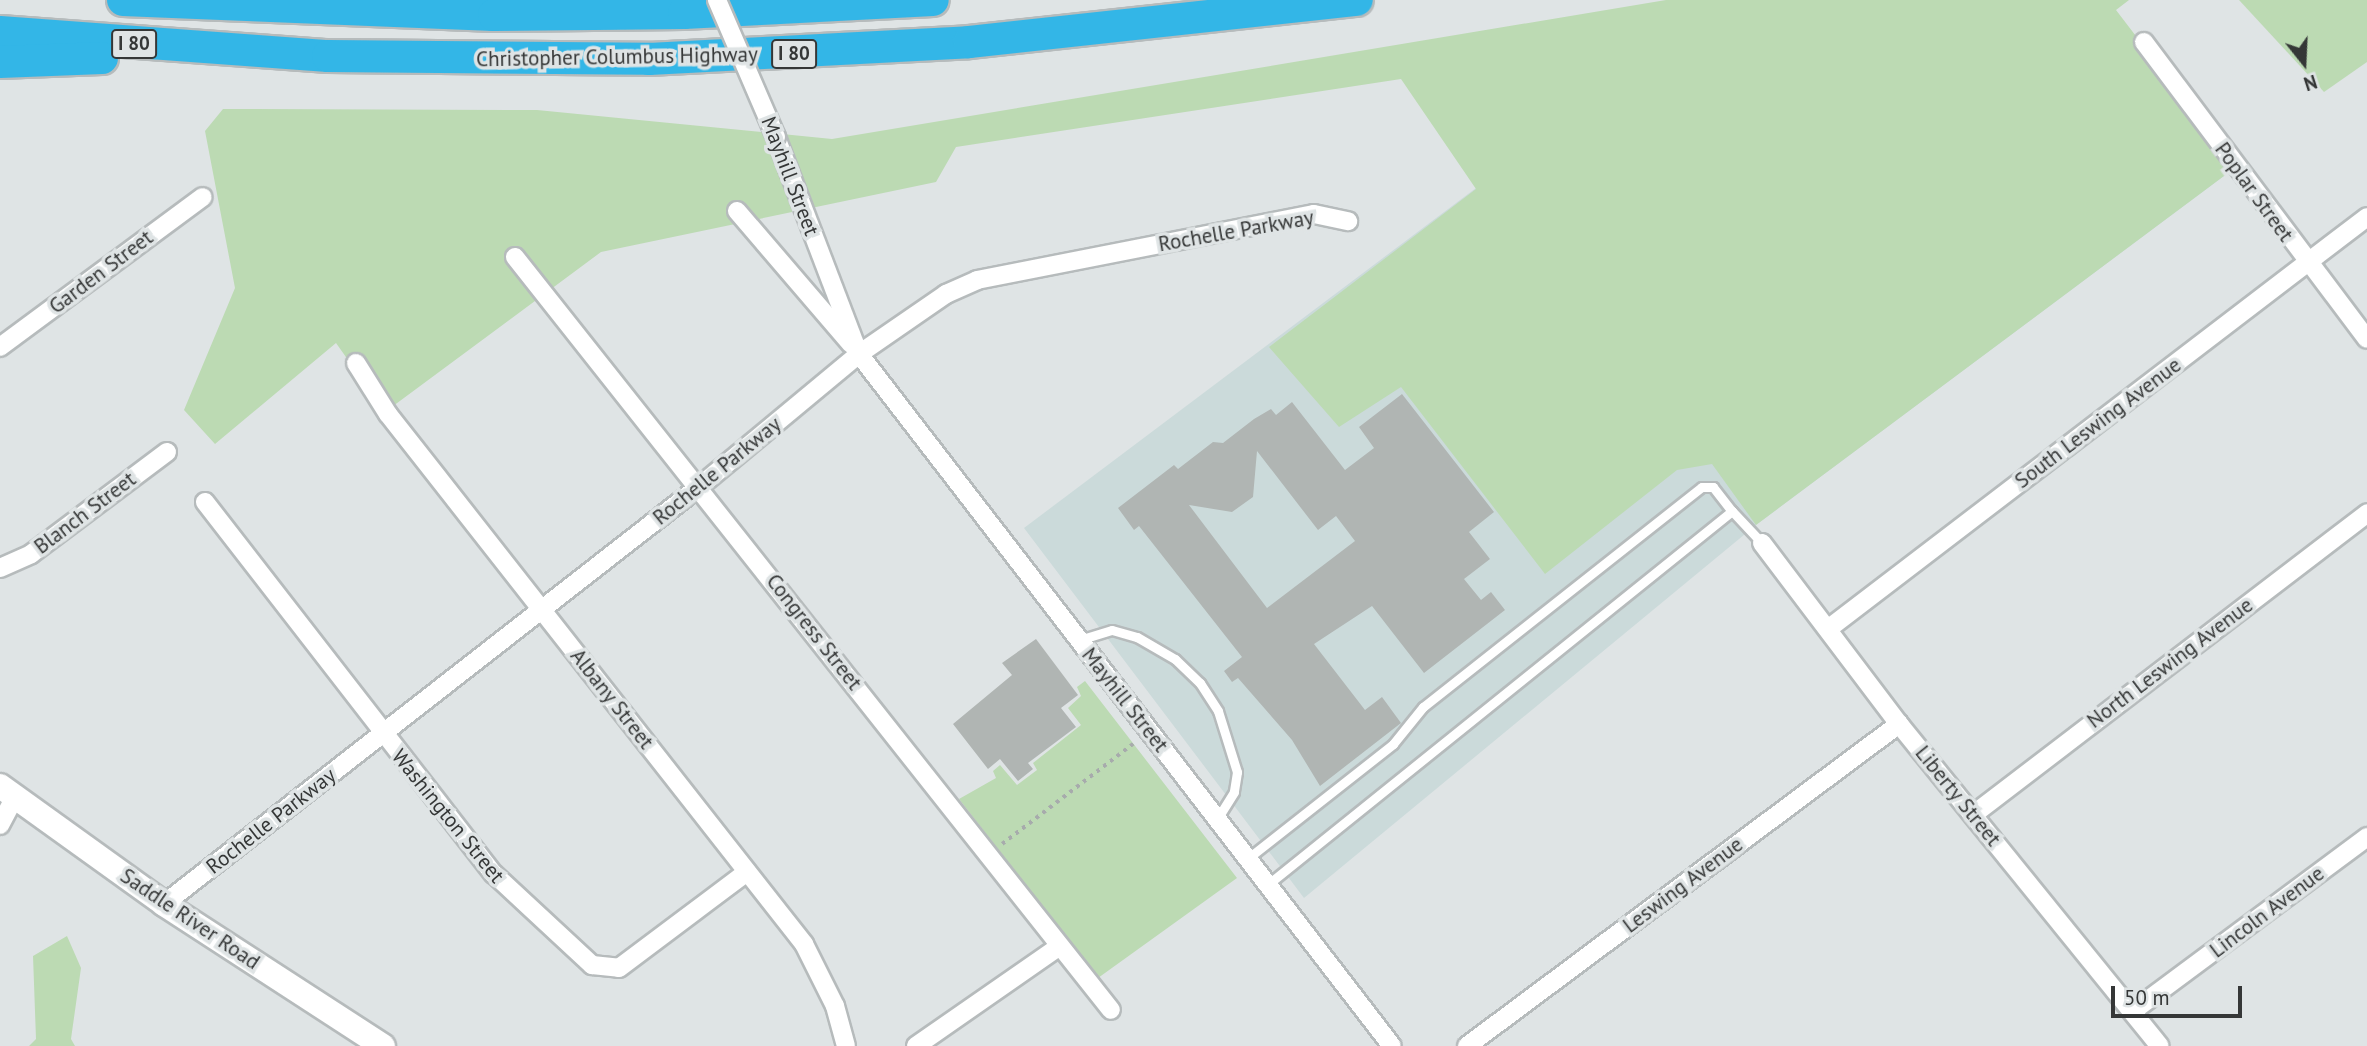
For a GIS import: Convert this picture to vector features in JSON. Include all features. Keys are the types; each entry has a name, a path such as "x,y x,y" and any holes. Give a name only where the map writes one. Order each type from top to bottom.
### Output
{"highway":[{"name":"Christopher Columbus Highway","path":"123,0 353,12 557,15 933,0"},
{"name":"Christopher Columbus Highway","path":"0,32 268,53 457,60 777,55 1040,36 1357,0"},
{"path":"0,61 268,53"}],"street":[{"name":"Mayhill Street","path":"716,0 776,137 859,354"},
{"name":"Poplar Street","path":"2144,42 2307,263 2367,339"},
{"name":"Garden Street","path":"0,347 203,197"},
{"name":"Mayhill Street","path":"737,211 859,354 1392,1046"},
{"name":"Rochelle Parkway","path":"164,904 700,486 859,354 946,294 976,280 1314,215 1348,221"},
{"name":"South Leswing Avenue","path":"1828,629 2367,217"},
{"name":"Congress Street","path":"515,257 700,486 1111,1010"},
{"name":"Albany Street","path":"356,363 388,414 747,872 822,974 846,1046"},
{"name":"Blanch Street","path":"0,568 31,554 167,453"},
{"name":"Washington Street","path":"205,502 381,735 503,883 599,969 619,968 747,872"},
{"name":"North Leswing Avenue","path":"1974,814 2367,513"},
{"name":"Liberty Street","path":"1762,543 1899,724 2160,1046"},
{"name":"Leswing Avenue","path":"1467,1046 1899,724"},
{"path":"0,825 8,792"},
{"name":"Saddle River Road","path":"8,792 164,904 383,1046"},
{"name":"Lincoln Avenue","path":"2133,1011 2367,837"},
{"path":"916,1046 1060,946"}],"lane":[{"path":"1247,859 1393,744 1423,707 1702,487 1713,487 1762,543"},
{"path":"1268,885 1732,511"},
{"path":"1079,640 1112,630 1137,637 1175,659 1200,683 1218,711 1237,772 1234,792 1217,820"}],"path":[{"path":"997,848 1133,744"}],"shaded area":[{"path":"2236,167 1756,525 1304,898 1024,528 1476,188"}],"green space":[{"path":"1666,0 2129,0 2116,10 2236,167 1756,525 1712,464 1677,470 1545,574 1401,387 1339,427 1269,347 1476,189 1401,79 956,147 936,182 601,252 385,412 336,343 215,444 184,410 235,288 205,131 223,109 537,110 832,139"},
{"path":"2239,0 2367,0 2367,62 2324,92"},
{"path":"1085,681 1237,878 1098,978 959,799 996,778 993,771 1000,765 1017,785 1037,770 1033,763 1081,725 1068,708 1081,696 1077,687"},
{"path":"67,936 81,968 71,1039 75,1046 29,1046 36,1039 33,956"}],"building":[{"path":"1402,394 1494,512 1469,532 1490,559 1464,579 1481,600 1491,592 1505,610 1424,673 1372,606 1314,644 1365,710 1382,697 1401,723 1320,786 1292,740 1238,678 1232,682 1224,671 1242,657 1139,526 1134,530 1118,508 1174,465 1178,469 1213,442 1223,443 1271,409 1276,415 1292,402 1345,470 1374,448 1359,427","holes":["1257,451 1318,530 1336,516 1355,541 1267,608 1189,505 1232,512 1253,497"]},
{"path":"1036,639 1078,695 1061,708 1076,727 1028,763 1033,769 1018,781 1000,759 988,769 953,724 1012,675 1002,663"}]}
